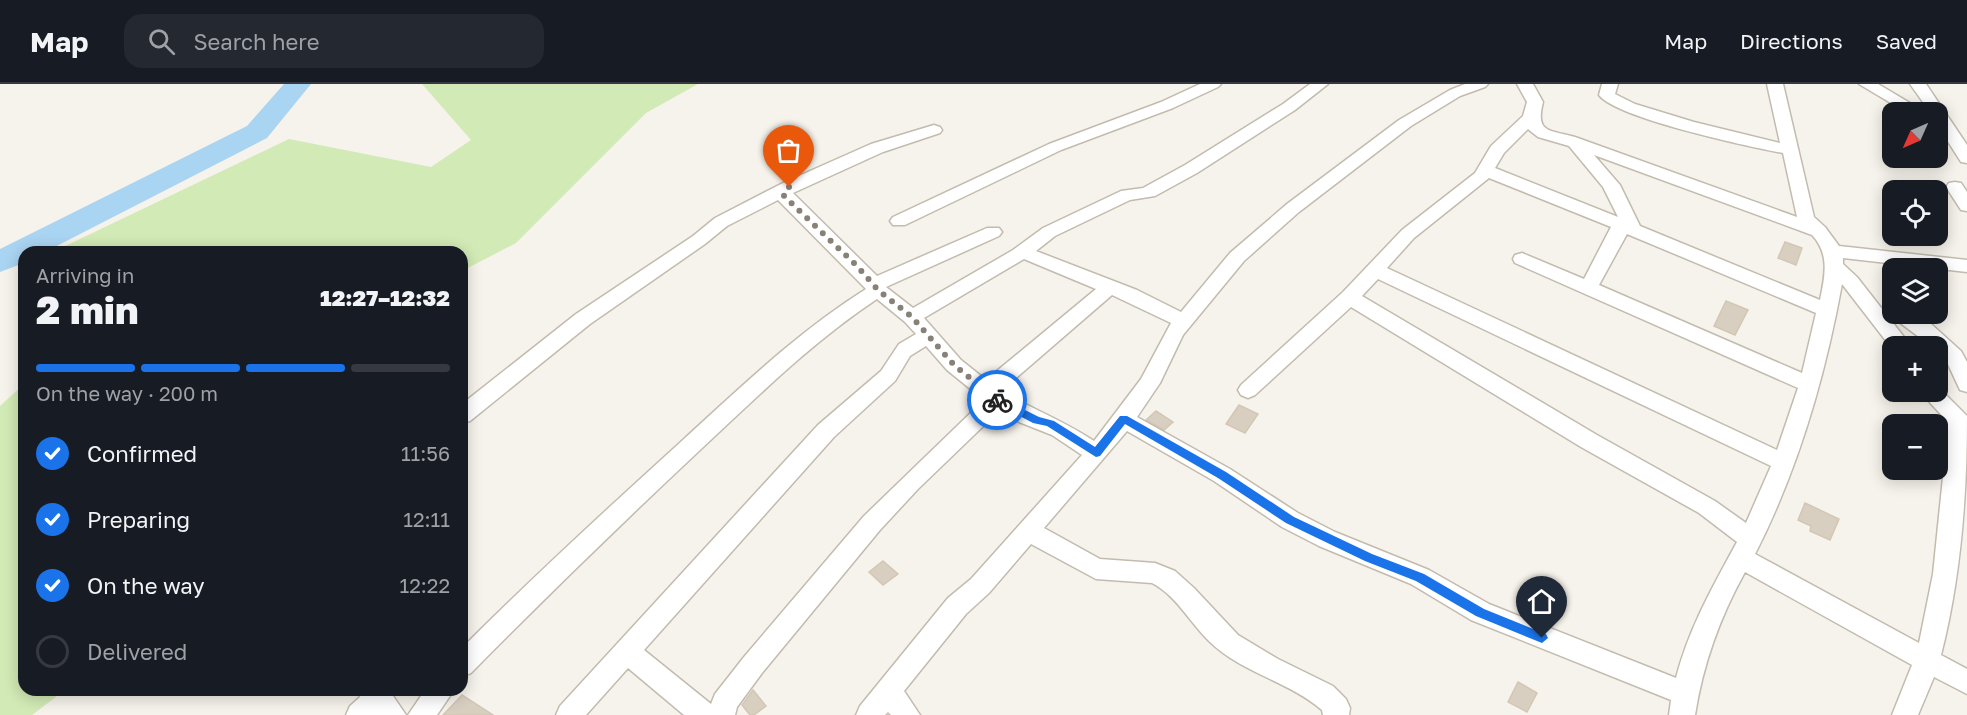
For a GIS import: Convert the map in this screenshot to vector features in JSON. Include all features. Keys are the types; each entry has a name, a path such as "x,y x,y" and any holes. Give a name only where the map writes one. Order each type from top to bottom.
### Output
{"street":[{"path":"899,221 1055,147 1167,105 1213,84"},
{"path":"912,317 1023,252 1049,232 1127,195 1149,192 1191,169 1289,107 1320,84"},
{"path":"869,715 957,606 981,586 1124,419 1150,383 1175,332 1237,257 1293,208 1405,123 1455,93 1479,84"},
{"path":"1525,84 1534,102 1533,125 1540,131 1819,231"},
{"path":"1610,84 1607,95 1623,105 1732,138 1791,150"},
{"path":"1775,84 1806,219 1819,231 1832,257 1893,336"},
{"path":"1867,84 1899,102"},
{"path":"1918,84 1930,102"},
{"path":"1248,390 1350,297 1408,234 1482,176 1497,150 1532,118"},
{"path":"1948,128 1967,158"},
{"path":"468,410 551,343 699,240 721,222 866,153 934,130"},
{"path":"1948,135 1957,141"},
{"path":"1574,142 1611,185 1627,228"},
{"path":"1485,170 1826,310"},
{"path":"1955,187 1967,206"},
{"path":"785,190 784,196 876,287 912,317 927,337 954,365 991,396 1036,420 1050,423 1096,453"},
{"path":"1588,288 1627,228"},
{"path":"468,659 542,585 772,369 876,287 993,232"},
{"path":"1023,252 1110,287 1184,321"},
{"path":"1124,419 1245,490 1290,520 1327,539 1420,577 1480,612 1683,704 1716,603 1746,548 1782,462 1817,356 1826,310 1832,257"},
{"path":"1832,257 1967,266"},
{"path":"1522,259 1808,384"},
{"path":"1375,270 1782,462"},
{"path":"1850,281 1882,300"},
{"path":"626,651 718,714 753,665 872,523 991,396 1110,287"},
{"path":"1350,297 1589,441 1707,507 1746,548 1927,660 1967,681"},
{"path":"1917,324 1954,356 1967,386"},
{"path":"569,715 826,431 888,376 896,367 904,351 927,337"},
{"path":"1905,715 1927,660 1948,549 1959,505 1958,420 1940,402"},
{"path":"1029,531 1096,569 1155,573 1164,576 1228,642 1267,666 1324,695 1337,708 1336,715"},
{"path":"888,691 907,715"},
{"path":"421,715 436,696"},
{"path":"359,715 381,701"}],"green space":[{"path":"422,84 698,84 646,113 516,243 468,268 468,246 65,246 289,139 431,167 471,140"},
{"path":"18,390 18,696 57,696 32,715 0,715 0,406"}],"building":[{"path":"1785,242 1802,248 1796,265 1778,258"},
{"path":"1726,301 1748,310 1735,335 1714,326"},
{"path":"1239,405 1258,414 1245,433 1226,424"},
{"path":"1156,411 1173,422 1164,430 1146,420"},
{"path":"1805,503 1839,519 1830,540 1810,531 1811,526 1798,520"},
{"path":"883,561 898,574 883,585 869,572"},
{"path":"1518,682 1537,693 1527,712 1508,702"},
{"path":"753,690 766,706 754,715 750,715 742,705"},
{"path":"464,696 493,715 443,715"}],"waterway":[{"path":"32,246 257,132 298,84"},
{"path":"0,262 18,253"}],"way so far":[{"path":"789,187 785,190 784,196 813,226 836,245 878,290 912,317 933,344 954,365 997,400"}],"route":[{"path":"997,400 1036,420 1050,423 1096,453 1124,419 1222,475 1290,520 1368,558 1420,577 1480,612 1542,638"}]}
